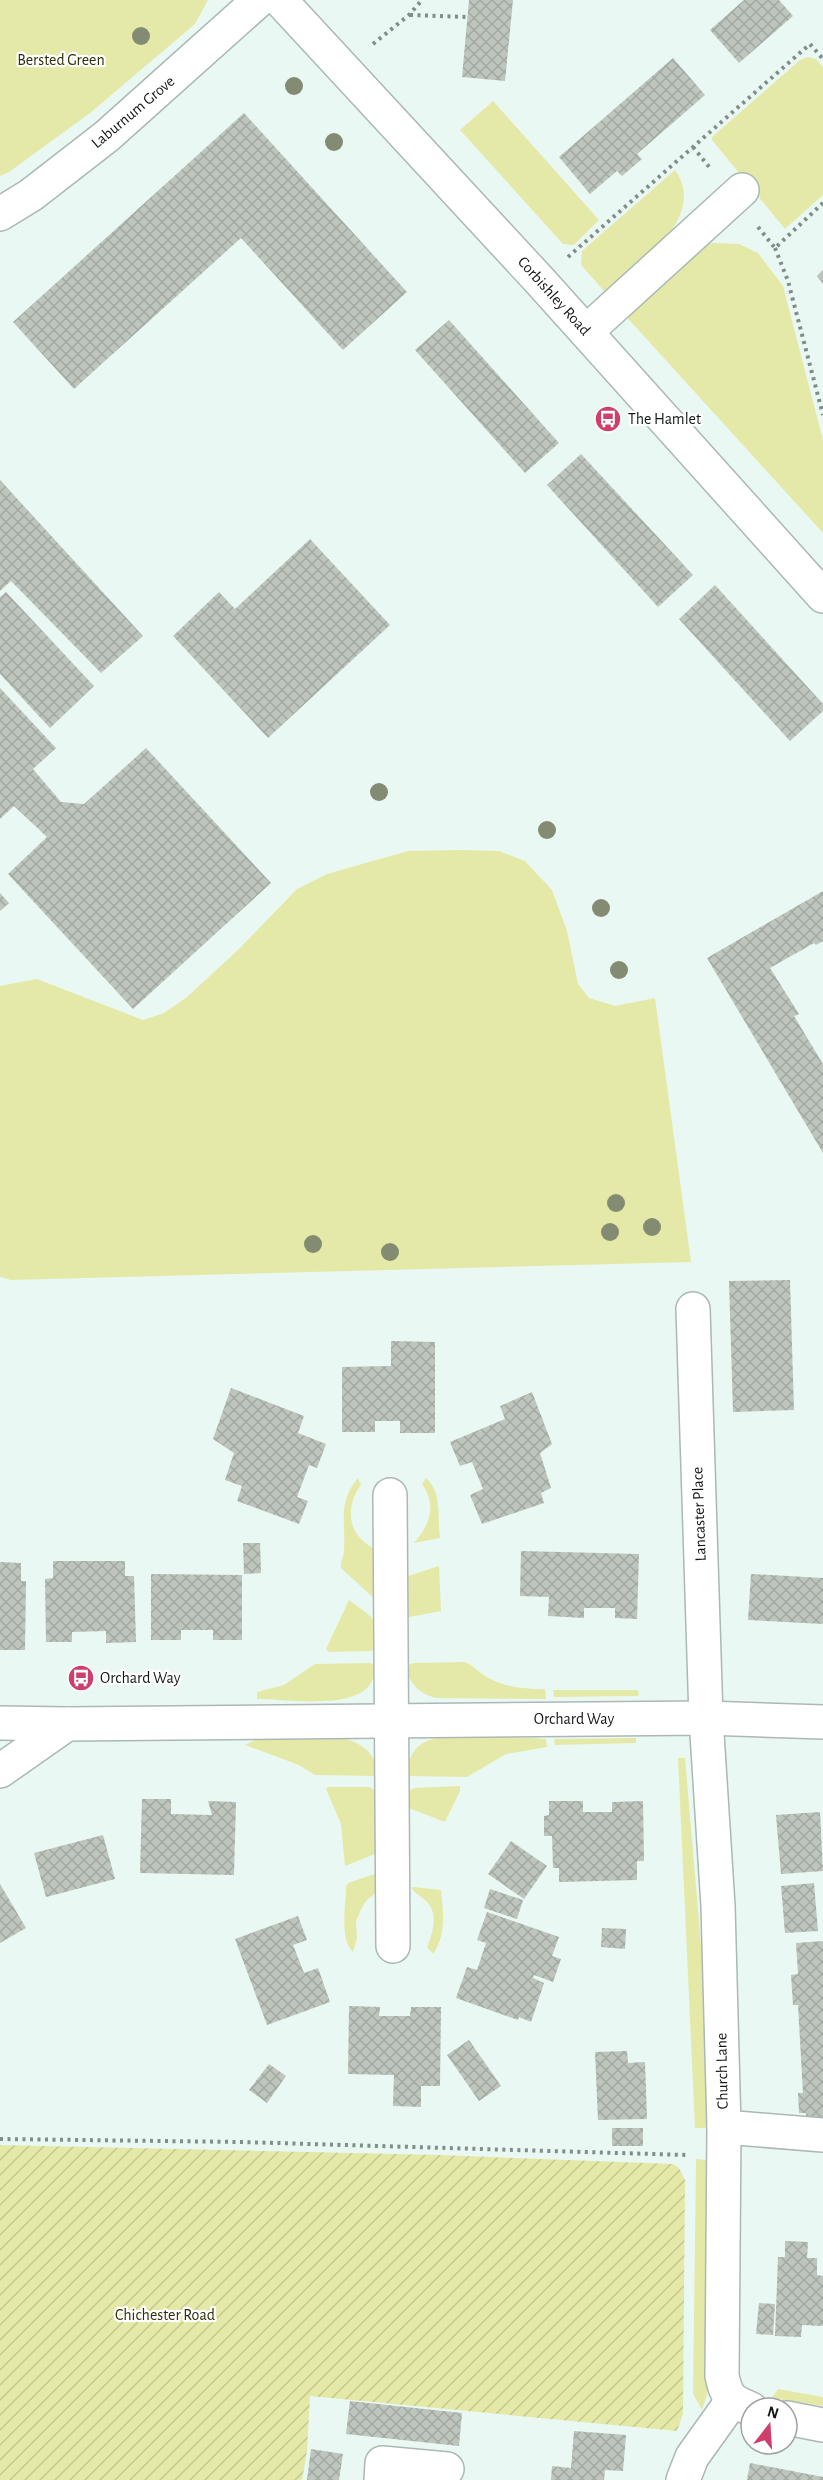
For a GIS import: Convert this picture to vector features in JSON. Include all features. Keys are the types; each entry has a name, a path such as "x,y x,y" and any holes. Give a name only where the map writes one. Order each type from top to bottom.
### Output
{"street":[{"name":"Laburnum Grove","path":"0,214 31,195 107,136 259,0"},
{"name":"Corbishley Road","path":"280,0 541,282 823,596"},
{"path":"586,332 737,194"},
{"name":"Lancaster Place","path":"693,1309 705,1718"},
{"path":"390,1495 393,1946"},
{"name":"Orchard Way","path":"0,1723 705,1718 823,1722"},
{"name":"Church Lane","path":"705,1718 718,1906 724,2139 722,2376 726,2392 739,2403"},
{"path":"0,1771 67,1724"},
{"path":"724,2139 823,2135"},
{"path":"683,2480 692,2457 739,2408"},
{"path":"799,2420 823,2425"},
{"path":"381,2480 382,2463 447,2469"}],"path":[{"path":"342,69 409,15 422,0"},
{"path":"409,15 468,16"},
{"path":"541,282 810,44 823,59"},
{"path":"737,194 775,248 788,281 823,415"},
{"path":"775,248 823,204"},
{"path":"0,2139 242,2142 681,2156 724,2139"}],"green space":[{"name":"Bersted Green","path":"0,0 208,0 195,24 90,113 9,172 0,176"},
{"path":"808,57 816,59 823,67 823,195 785,229 712,140 712,137 800,60"},
{"path":"493,101 599,220 574,245 563,244 460,130"},
{"path":"675,170 683,188 683,206 676,223 665,239 650,254 606,293 581,265 582,251"},
{"path":"711,243 739,244 758,253 783,286 823,440 823,533 622,312 687,254"},
{"path":"408,851 499,851 525,861 552,890 567,931 578,984 589,998 615,1006 655,998 691,1262 11,1280 0,1277 0,986 37,979 143,1020 164,1013 187,997 239,949 297,889 327,874"},
{"path":"358,1478 361,1485 354,1498 351,1519 356,1533 377,1551 378,1602 341,1568 344,1550 345,1504 351,1487"},
{"path":"426,1478 437,1498 440,1538 414,1543 430,1515 427,1492 422,1484"},
{"path":"439,1566 441,1611 404,1618 405,1577"},
{"path":"349,1600 368,1614 379,1626 378,1647 371,1651 329,1652 326,1649"},
{"path":"465,1662 499,1683 521,1688 545,1689 546,1699 436,1698 416,1687 406,1666 414,1663"},
{"path":"370,1663 377,1667 369,1686 357,1695 345,1699 315,1701 257,1699 257,1692 284,1685 315,1664"},
{"path":"553,1690 637,1690 639,1693 638,1696 554,1697"},
{"path":"461,1737 546,1739 547,1747 506,1754 467,1777 405,1776 414,1751 427,1741"},
{"path":"636,1738 636,1743 555,1745 554,1739"},
{"path":"346,1739 369,1752 375,1762 378,1776 315,1775 299,1765 245,1745 255,1740"},
{"path":"678,1758 685,1758 706,2003 708,2128 695,2128"},
{"path":"460,1786 460,1791 445,1822 406,1807 406,1793 414,1788"},
{"path":"328,1787 369,1787 377,1791 378,1851 375,1854 345,1866 341,1824 326,1789"},
{"path":"375,1874 379,1875 379,1890 366,1901 360,1911 356,1922 357,1938 353,1952 345,1930 346,1887 348,1883"},
{"path":"411,1888 441,1890 442,1931 433,1954 427,1947 434,1917 430,1906"},
{"name":"Chichester Road","path":"0,2145 440,2155 673,2164 679,2168 685,2180 683,2414 677,2431 310,2396 307,2451 302,2480 0,2480"},
{"path":"696,2159 708,2160 707,2395 702,2410 693,2394"},
{"path":"778,2389 823,2397 823,2406 799,2402 799,2396 773,2396"}],"building":[{"path":"469,0 513,0 505,81 462,77"},
{"path":"744,0 779,0 793,16 739,63 710,30"},
{"path":"673,58 705,95 637,154 642,159 622,176 617,171 590,194 559,157"},
{"path":"244,113 407,292 343,350 241,238 74,389 13,322"},
{"path":"823,270 823,284 817,276"},
{"path":"449,320 559,443 525,473 415,350"},
{"path":"581,454 693,575 658,607 547,485"},
{"path":"0,480 143,636 101,673 11,581 0,591"},
{"path":"310,539 390,625 268,738 173,636 219,592 235,609"},
{"path":"715,585 823,704 823,711 790,741 679,619"},
{"path":"6,592 94,686 50,728 0,674 0,597"},
{"path":"0,688 56,748 33,769 61,802 84,804 146,748 271,883 133,1009 8,874 47,837 14,806 0,819"},
{"path":"823,891 823,941 816,945 814,943 770,968 799,1014 794,1016 823,1064 823,1153 707,958"},
{"path":"0,893 9,903 0,911"},
{"path":"790,1280 794,1410 733,1412 729,1281"},
{"path":"391,1341 435,1342 435,1433 400,1433 400,1421 375,1421 375,1432 342,1432 342,1367 391,1366"},
{"path":"231,1388 304,1416 298,1433 326,1444 317,1468 309,1465 297,1497 308,1501 299,1524 237,1501 242,1486 225,1480 234,1453 213,1439"},
{"path":"532,1392 552,1444 540,1453 551,1488 541,1493 544,1503 482,1524 470,1495 483,1489 472,1462 460,1466 450,1442 505,1419 500,1406"},
{"path":"243,1543 260,1543 261,1573 244,1574"},
{"path":"521,1551 639,1554 637,1619 615,1618 615,1608 584,1608 584,1618 548,1616 549,1597 520,1596"},
{"path":"53,1561 125,1561 125,1576 134,1576 136,1642 106,1643 106,1631 72,1632 72,1642 46,1642 45,1579 53,1578"},
{"path":"0,1562 21,1563 21,1581 26,1581 25,1650 0,1650"},
{"path":"151,1574 242,1575 242,1640 213,1640 213,1630 181,1630 181,1640 151,1640"},
{"path":"751,1574 823,1578 823,1624 748,1620"},
{"path":"142,1799 171,1799 171,1814 212,1815 208,1801 236,1802 234,1875 140,1873"},
{"path":"549,1801 583,1801 583,1812 612,1812 612,1802 643,1801 644,1861 637,1861 637,1880 559,1882 559,1868 553,1868 552,1836 544,1836 544,1816 549,1815"},
{"path":"820,1812 823,1871 781,1874 776,1815"},
{"path":"103,1835 115,1879 46,1897 34,1853"},
{"path":"511,1841 547,1866 524,1899 488,1874"},
{"path":"814,1883 818,1931 785,1933 781,1886"},
{"path":"0,1884 26,1928 0,1943"},
{"path":"490,1889 523,1900 517,1919 484,1908"},
{"path":"487,1912 559,1937 552,1956 561,1959 553,1982 534,1975 533,1978 544,1983 531,2022 519,2017 518,2020 456,1998 467,1967 477,1970 486,1943 477,1940"},
{"path":"298,1916 307,1940 293,1945 304,1973 318,1968 330,2002 267,2025 235,1939"},
{"path":"602,1928 626,1929 625,1949 601,1947"},
{"path":"823,1941 823,2119 806,2120 806,2113 799,2113 798,2093 803,2093 798,2005 793,2005 791,1975 798,1974 796,1943"},
{"path":"349,2006 380,2007 379,2016 410,2016 411,2007 441,2007 440,2086 421,2086 421,2107 393,2106 394,2075 348,2074"},
{"path":"469,2040 501,2086 479,2101 447,2055"},
{"path":"627,2051 628,2063 645,2062 647,2119 598,2120 595,2052"},
{"path":"269,2064 286,2076 267,2103 249,2090"},
{"path":"612,2128 643,2128 643,2146 612,2146"},
{"path":"785,2241 808,2242 807,2258 817,2258 817,2275 823,2276 823,2326 802,2325 801,2337 775,2336 778,2257 785,2257"},
{"path":"759,2303 775,2304 773,2335 756,2334"},
{"path":"350,2401 462,2413 459,2446 346,2434"},
{"path":"574,2431 626,2435 623,2471 605,2470 604,2480 551,2480 552,2466 571,2468"},
{"path":"311,2449 343,2454 339,2480 307,2480"},
{"path":"750,2463 823,2477 823,2480 747,2480"}],"place":[{"name":"The Hamlet","path":"608,419"},
{"name":"Orchard Way","path":"81,1678"}]}
